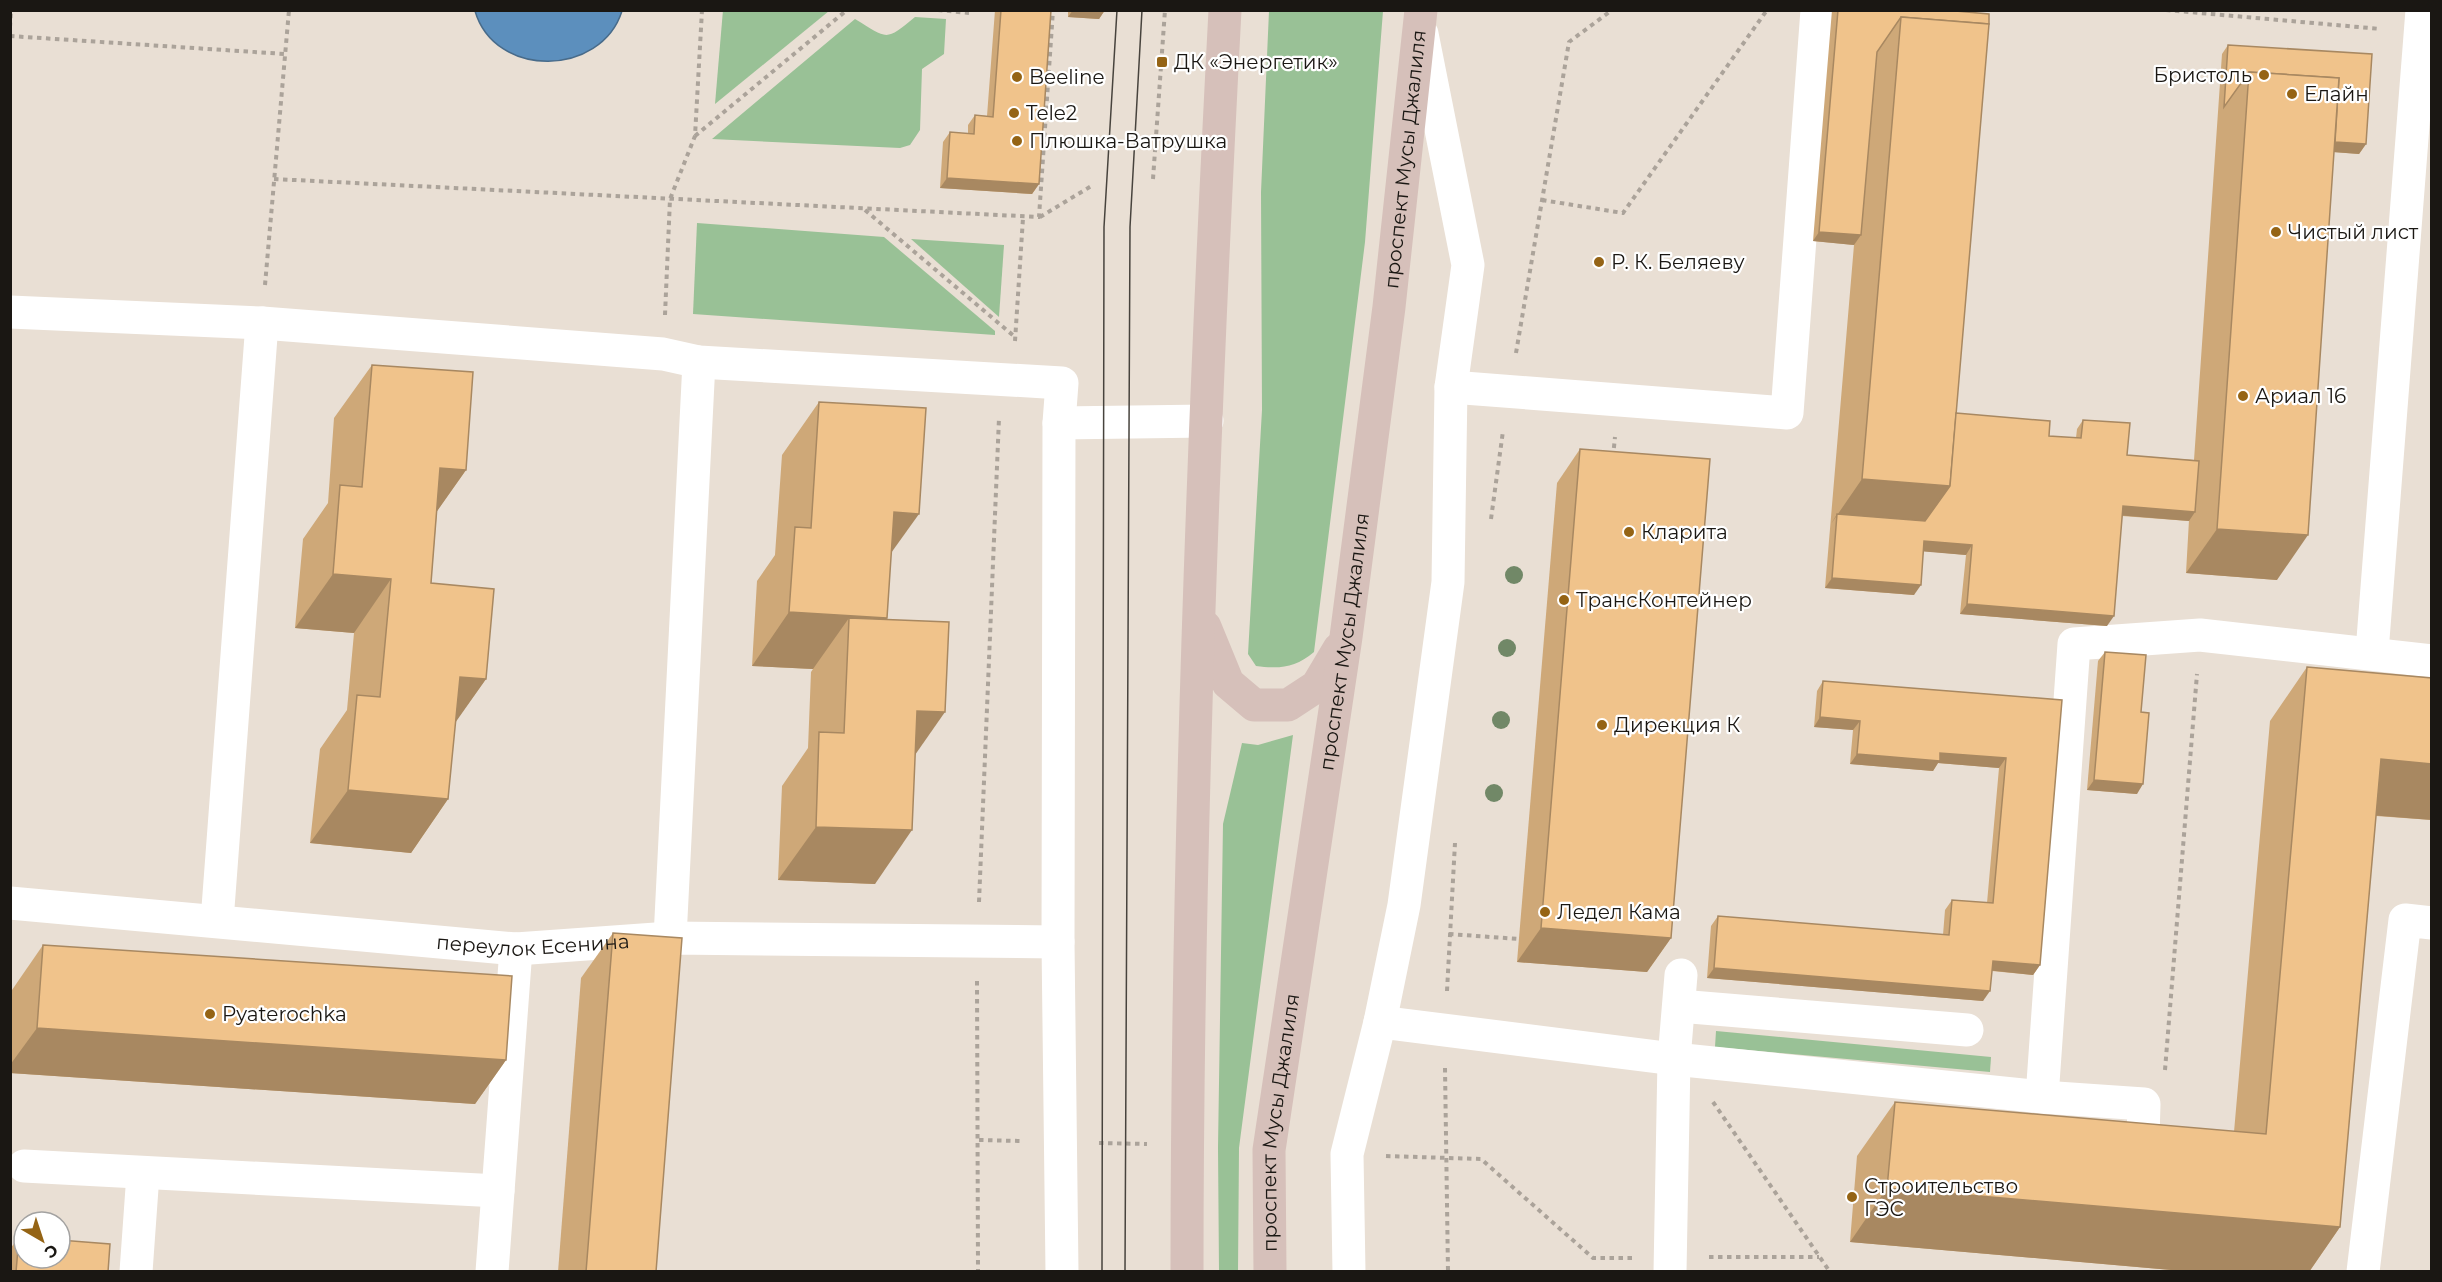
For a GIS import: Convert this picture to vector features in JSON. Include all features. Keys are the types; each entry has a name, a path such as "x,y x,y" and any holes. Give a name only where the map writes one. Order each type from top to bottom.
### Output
{"main road":[{"path":"1187,1272 1186,1117 1199,608 1226,10"},
{"name":"проспект Мусы Джалиля","path":"1270,1272 1269,1150 1346,637 1389,307 1420,17"},
{"path":"1199,608 1213,652 1228,683 1254,705 1288,705 1317,686 1346,637"}],"street":[{"path":"1451,387 1787,413 1817,10"},
{"path":"1349,1272 1347,1154 1380,1022 1404,905 1448,582 1451,387 1468,265 1420,17"},
{"path":"2372,652 2421,21"},
{"path":"10,312 262,323 663,354 699,362 1001,382 1062,383 1059,423 1058,942 1062,1272"},
{"path":"217,921 262,323"},
{"path":"670,938 699,362"},
{"path":"1059,423 1207,421"},
{"path":"2042,1098 2068,643 2200,635 2372,652 2432,661"},
{"name":"переулок Есенина","path":"10,903 516,949 670,938 977,939 1058,942"},
{"path":"2363,1272 2405,920 2432,923"},
{"path":"492,1272 516,949"},
{"path":"1670,1264 1680,991 1966,1030"},
{"path":"1380,1022 1679,1059 2042,1098 2144,1104 2142,1180"},
{"path":"24,1166 498,1191"},
{"path":"136,1272 143,1174"}],"path":[{"path":"10,27 11,10"},
{"path":"262,323 289,10"},
{"path":"663,354 670,199 695,136 702,10"},
{"path":"695,136 847,10"},
{"path":"938,10 969,13"},
{"path":"1040,217 1053,10"},
{"path":"1153,179 1165,10"},
{"path":"1509,393 1569,42 1612,10"},
{"path":"1542,200 1623,213 1767,10"},
{"path":"2166,10 2421,21"},
{"path":"10,36 285,54"},
{"path":"274,179 1023,218 1040,217 1093,185"},
{"path":"864,210 1016,338"},
{"path":"978,1272 977,939 1001,382 1016,338 1023,218"},
{"path":"1612,466 1618,401"},
{"path":"2144,1104 2164,1088 2200,635"},
{"path":"1447,1000 1451,879"},
{"path":"1449,934 1519,939"},
{"path":"1679,1059 1830,1272"},
{"path":"1445,1068 1448,1272"},
{"path":"979,1140 1032,1141"},
{"path":"1094,1143 1146,1144"},
{"path":"1374,1156 1481,1159 1593,1258 1670,1264 1820,1257"}],"green space":[{"path":"723,10 829,10 829,11 715,104"},
{"path":"1269,11 1383,11 1365,242 1314,652 1294,664 1273,667 1256,666 1248,654 1262,410 1261,192"},
{"path":"915,17 946,19 944,54 922,69 920,130 910,145 900,148 712,139 855,19 874,31 886,35 898,31"},
{"path":"697,223 884,237 995,331 995,335 693,314"},
{"path":"911,239 1004,245 999,317"},
{"path":"1293,735 1239,1148 1238,1271 1219,1271 1218,1148 1223,824 1242,743 1258,745"},
{"path":"1716,1031 1991,1057 1990,1072 1715,1047"}],"water":[{"path":"475,10 622,11 610,33 593,48 572,58 548,61 525,58 503,49 486,33"}],"building":[{"path":"1001,10 1051,10 1039,184 947,178 950,132 974,134 975,115 993,117"},
{"path":"1838,10 1944,10 1989,14 1989,24 1901,17 1877,52 1861,235 1819,232"},
{"path":"1901,17 1989,24 1950,486 1862,479"},
{"path":"2228,45 2372,54 2366,144 2335,142 2339,78 2249,72 2224,107"},
{"path":"2249,72 2339,78 2308,535 2217,529"},
{"path":"372,365 473,372 466,470 440,468 431,583 494,589 486,679 460,677 448,799 348,790 357,695 380,697 391,579 333,574 340,485 362,487"},
{"path":"819,402 926,408 919,514 894,512 887,618 789,612 795,527 811,528"},
{"path":"1956,413 2050,421 2049,436 2081,438 2083,420 2130,423 2127,455 2199,461 2195,512 2123,506 2114,616 1967,604 1972,545 1924,541 1921,585 1832,578 1837,514 1925,521 1950,486"},
{"name":"Дирекция К","path":"1580,449 1710,459 1671,938 1541,928"},
{"path":"849,618 949,622 945,712 917,711 912,830 816,827 819,732 844,733"},
{"path":"2105,652 2146,655 2141,712 2149,713 2143,784 2094,780"},
{"path":"2307,667 2432,678 2432,764 2381,759 2340,1227 1887,1188 1895,1102 2266,1134"},
{"path":"1823,681 2062,700 2040,965 1993,961 1990,991 1714,968 1718,916 1949,935 1952,900 1993,903 2006,758 1940,753 1940,761 1857,754 1860,721 1820,717"},
{"path":"613,933 682,938 656,1272 586,1272"},
{"path":"43,945 512,976 506,1060 37,1028"},
{"path":"72,1241 110,1244 108,1272 16,1272 16,1270 72,1270"}],"tram line":[{"path":"1102,1272 1104,227 1117,10"},
{"path":"1125,1272 1130,227 1142,10"}],"place":[{"name":"ДК «Энергетик»","path":"1162,62"},
{"name":"Бристоль","path":"2264,75"},
{"name":"Beeline","path":"1017,77"},
{"name":"Елайн","path":"2292,94"},
{"name":"Tele2","path":"1014,113"},
{"name":"Плюшка-Ватрушка","path":"1017,141"},
{"name":"Чистый лист","path":"2276,232"},
{"name":"Р. К. Беляеву","path":"1599,262"},
{"name":"Ариал 16","path":"2243,396"},
{"name":"Кларита","path":"1629,532"},
{"name":"ТрансКонтейнер","path":"1564,600"},
{"name":"Дирекция К","path":"1602,725"},
{"name":"Ледел Кама","path":"1545,912"},
{"name":"Pyaterochka","path":"210,1014"},
{"name":"Строительство ГЭС","path":"1852,1197"}]}
